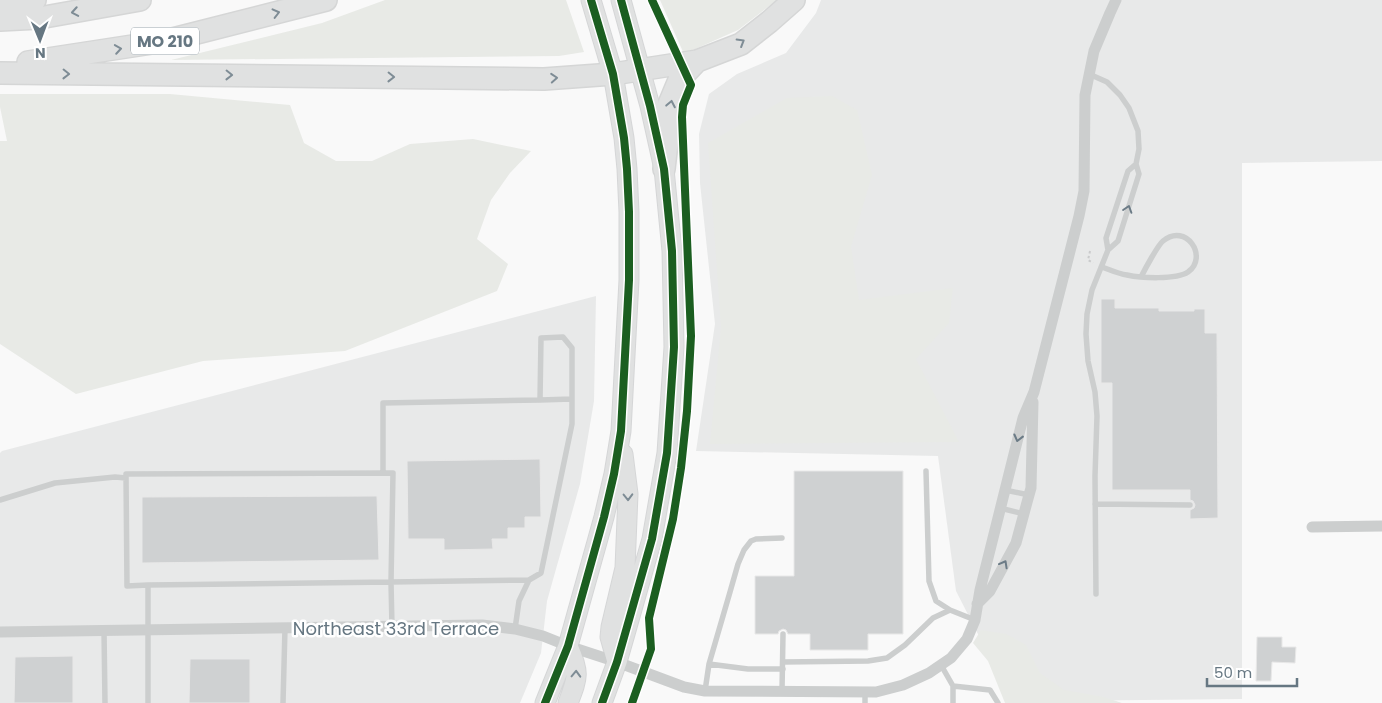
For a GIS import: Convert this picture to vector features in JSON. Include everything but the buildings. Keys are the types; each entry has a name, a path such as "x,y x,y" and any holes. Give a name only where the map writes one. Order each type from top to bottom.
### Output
{"highway":[{"path":"0,8 35,0"},
{"name":"MO 210","path":"0,20 39,18 140,0"},
{"name":"MO 210","path":"0,65 60,58 165,41 326,0"},
{"path":"0,73 544,79 613,74 697,61 741,44 794,0"},
{"path":"664,169 670,104 678,80 697,61"}],"main road":[{"path":"545,703 568,646 604,517 614,474 620,431 629,280 630,212 624,138 613,74 592,0"},
{"path":"602,703 617,662 652,538 667,453 674,337 672,251 664,169 621,0"},
{"path":"617,662 610,637 625,568 628,494 620,431"},
{"path":"568,646 577,672 577,681 568,703"}],"street":[{"name":"Northeast 33rd Terrace","path":"0,632 482,626 544,636 684,687 705,691 782,691 865,697 903,685 929,673 950,658 967,639 975,620 977,604 1023,418 1034,392 1074,239 1084,191 1085,95 1094,51 1116,0"},
{"name":"Northeast 33rd Terrace","path":"977,604 990,591 1016,543 1031,488 1034,392"},
{"path":"1312,527 1382,526"}],"lane":[{"path":"1090,74 1107,82 1120,95 1129,108 1138,131 1139,150 1136,164 1139,174 1118,242 1108,250"},
{"path":"1096,594 1095,504 1097,416 1095,392 1088,360 1087,314 1092,290 1108,250 1106,238 1128,171 1136,164"},
{"path":"1102,267 1128,276 1153,278 1179,276 1189,271 1195,263 1196,252 1193,243 1185,236 1173,236 1162,241 1141,277"},
{"path":"392,627 391,582 393,473 126,474 127,586 148,585 391,582 529,580 541,573 572,424 572,348 563,337 541,338 540,400"},
{"path":"383,473 383,403 572,398"},
{"path":"926,471 929,581 936,601 950,610 975,620"},
{"path":"0,500 55,483 115,477 126,478"},
{"path":"1005,490 1029,495"},
{"path":"1095,504 1190,504"},
{"path":"1000,508 1024,514"},
{"path":"705,691 709,664 738,564 744,550 751,541 756,539 782,538"},
{"path":"516,630 519,601 529,580"},
{"path":"148,585 148,703"},
{"path":"783,662 868,661 887,658 906,645 933,618 950,610"},
{"path":"283,703 285,628"},
{"path":"104,630 104,703"},
{"path":"782,691 784,634"},
{"path":"709,664 748,669 782,669"},
{"path":"941,665 953,686 953,703"},
{"path":"953,686 990,690 998,703"}],"path":[{"path":"1090,251 1088,260 1102,267"}],"shaded area":[{"path":"385,0 566,0 584,52 559,56 171,60 322,23"},
{"path":"660,0 777,0 738,30 684,54"},
{"path":"821,0 1382,0 1382,161 1242,163 1242,699 1043,701 981,640 956,591 938,456 696,451 715,324 700,183 699,134 709,94 737,74 786,53 816,13"},
{"path":"0,94 170,94 290,105 304,143 336,161 372,161 410,144 473,139 531,151 510,173 491,200 477,239 508,264 497,291 345,351 203,361 76,394 0,344 0,141 7,141 0,107"},
{"path":"832,96 857,110 872,175 851,247 859,300 953,288 949,323 916,359 959,442 710,444 721,327 708,143 787,98"},
{"path":"596,296 594,401 580,484 547,601 541,653 520,703 0,703 0,453 2,451"},
{"path":"981,630 1006,634 1026,645 1040,673 1064,690 1104,697 1122,703 1005,703 988,661 973,643"}],"cycle path":[{"path":"545,703 568,646 604,517 621,431 629,280 627,169 624,138 613,74 591,0"},
{"path":"602,703 617,662 652,539 667,453 674,347 672,251 664,169 650,106 621,0"},
{"path":"632,703 651,649 649,618 673,519 687,411 691,336 682,117 683,105 691,85 652,0"}]}
